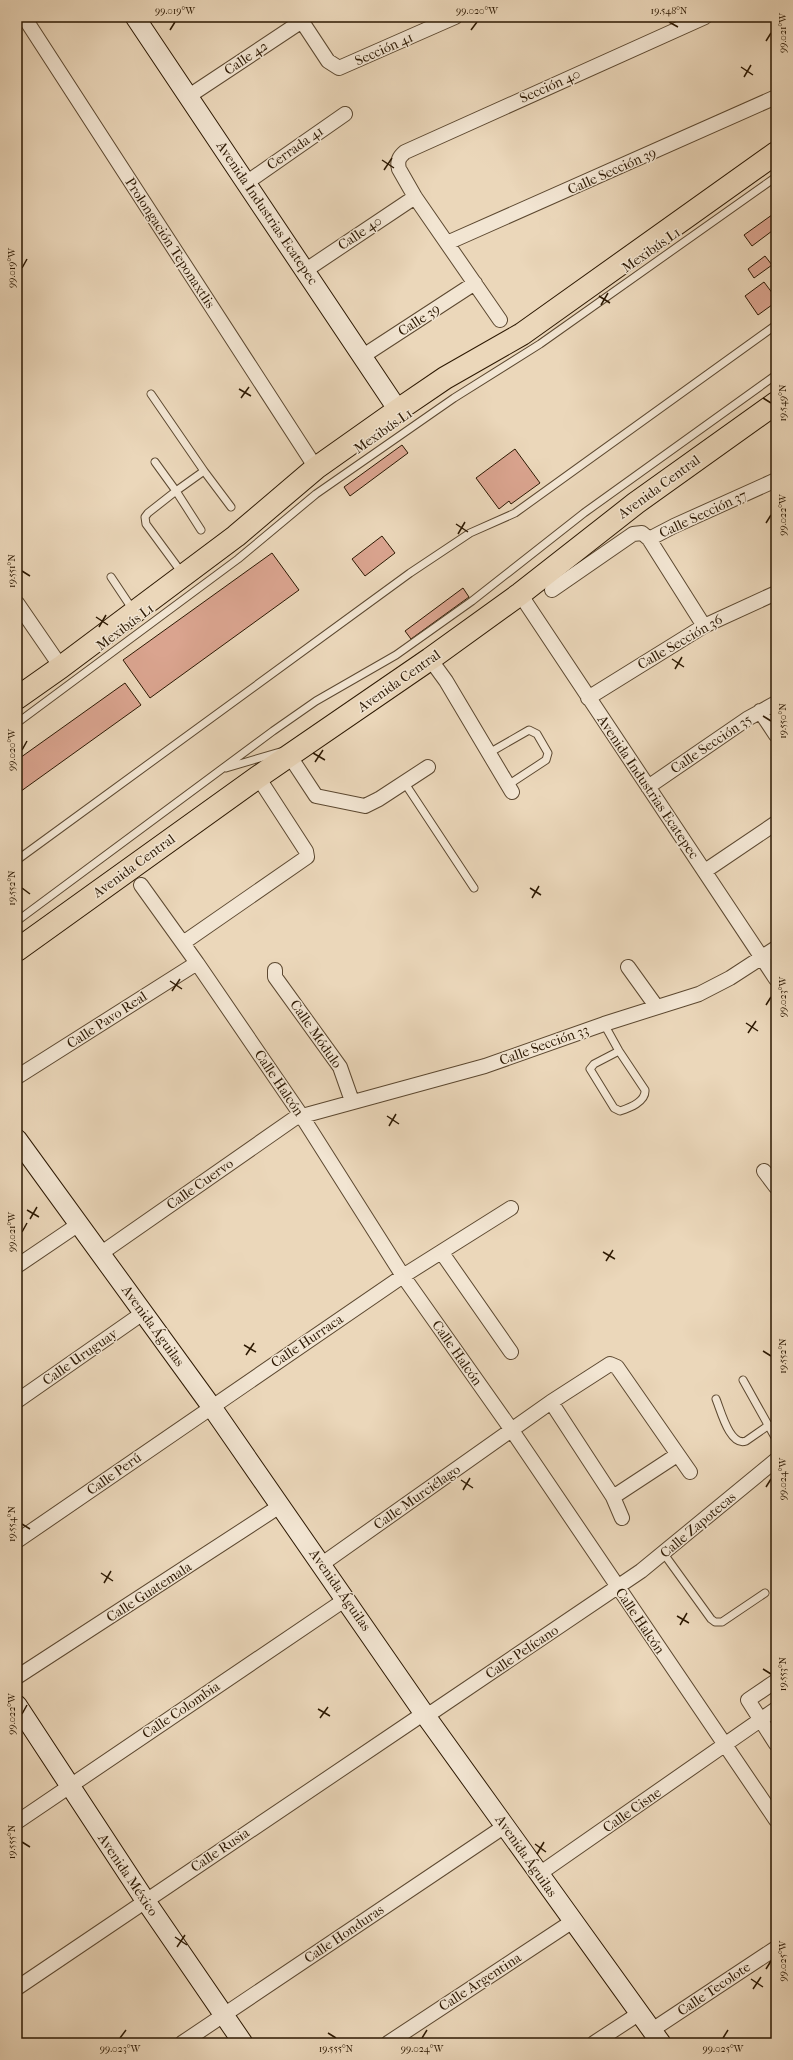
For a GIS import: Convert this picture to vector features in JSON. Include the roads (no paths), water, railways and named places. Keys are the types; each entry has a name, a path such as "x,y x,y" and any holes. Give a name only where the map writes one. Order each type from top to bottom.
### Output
{"highway":[{"path":"17,698 61,667 236,536 316,468 445,378 522,334 776,153"},
{"name":"Avenida Central","path":"17,950 258,777 430,659 520,594 636,504 776,403"}],"street":[{"name":"Prolongación Teponaxtlis","path":"24,17 316,468"},
{"name":"Avenida Industrias Ecatepec","path":"135,17 306,270 398,410"},
{"name":"Sección 41","path":"301,19 328,61 335,67 343,67 455,17"},
{"name":"Sección 40","path":"415,197 398,169 399,159 405,152 705,17"},
{"name":"Calle 42","path":"189,96 301,19"},
{"name":"Calle Sección 39","path":"447,243 776,97"},
{"name":"Cerrada 41","path":"246,183 345,114"},
{"path":"415,197 500,320"},
{"name":"Calle 40","path":"306,270 415,197"},
{"name":"Calle 39","path":"363,356 475,283"},
{"name":"Calle Sección 37","path":"552,590 633,534 642,534 649,539 674,526 776,480"},
{"path":"649,539 704,626"},
{"name":"Calle Sección 36","path":"588,698 704,626 776,593"},
{"name":"Avenida Industrias Ecatepec","path":"520,594 776,979"},
{"path":"17,602 61,667"},
{"path":"430,659 510,789"},
{"name":"Calle Sección 35","path":"648,787 760,710 776,703"},
{"path":"760,710 776,735"},
{"path":"294,752 316,796 365,806 380,799 428,767"},
{"path":"183,943 304,862 307,857 306,851 258,777"},
{"path":"705,871 776,823"},
{"name":"Calle Halcón","path":"141,885 197,963 301,1116 403,1276 511,1429 724,1746 776,1820"},
{"name":"Calle Sección 33","path":"301,1116 486,1066 711,988 776,948"},
{"name":"Calle Pavo Real","path":"17,1077 197,963"},
{"path":"628,967 656,1006"},
{"name":"Calle Módulo","path":"275,970 275,976 340,1067 352,1101"},
{"name":"Calle Cuervo","path":"100,1254 291,1121 301,1116"},
{"name":"Avenida Águilas","path":"17,1139 211,1406 425,1714 656,2037"},
{"path":"764,1171 776,1187"},
{"name":"Calle Hurraca","path":"211,1406 403,1276 442,1253 511,1208"},
{"path":"17,1266 79,1224"},
{"path":"442,1253 511,1352"},
{"name":"Calle Uruguay","path":"17,1401 144,1313"},
{"name":"Calle Murciélago","path":"322,1564 511,1429 607,1365 615,1365 677,1455"},
{"path":"551,1402 613,1497 622,1518"},
{"name":"Calle Perú","path":"17,1541 211,1406"},
{"path":"613,1497 677,1455 690,1472"},
{"name":"Calle Zapotecas","path":"618,1588 664,1554 776,1460"},
{"name":"Calle Guatemala","path":"17,1677 280,1506"},
{"name":"Calle Pelícano","path":"425,1714 434,1711 618,1588"},
{"name":"Calle Colombia","path":"17,1822 346,1599"},
{"path":"776,1681 748,1700 776,1744"},
{"name":"Avenida México","path":"17,1705 145,1900 243,2043"},
{"name":"Calle Cisne","path":"539,1874 776,1710"},
{"name":"Calle Rusia","path":"17,1988 145,1900 425,1714"},
{"name":"Calle Honduras","path":"182,2043 505,1826"},
{"name":"Calle Argentina","path":"388,2043 573,1921"},
{"name":"Calle Tecolote","path":"656,2037 776,1948"},
{"path":"594,2043 640,2013"}],"lane":[{"name":"Mexibús L1","path":"17,723 238,558 316,494 454,398 540,344 776,177"},
{"path":"17,860 410,573 470,533 515,513 776,325"},
{"path":"17,921 316,701 396,655 472,601 584,512 776,375"},
{"path":"151,394 231,507"},
{"path":"155,462 201,530"},
{"path":"184,575 145,520 148,512 204,470"},
{"path":"112,577 135,612"},
{"path":"489,753 530,730 537,734 548,753 546,760 510,789"},
{"path":"222,769 294,752"},
{"path":"404,782 474,888"},
{"path":"604,1024 619,1051 646,1093 640,1101 620,1112 614,1108 590,1069 594,1064 619,1051"},
{"path":"743,1380 776,1439"},
{"path":"716,1399 731,1435 736,1441 746,1441 769,1425"},
{"path":"664,1554 711,1619 715,1622 722,1622 765,1593"}]}
